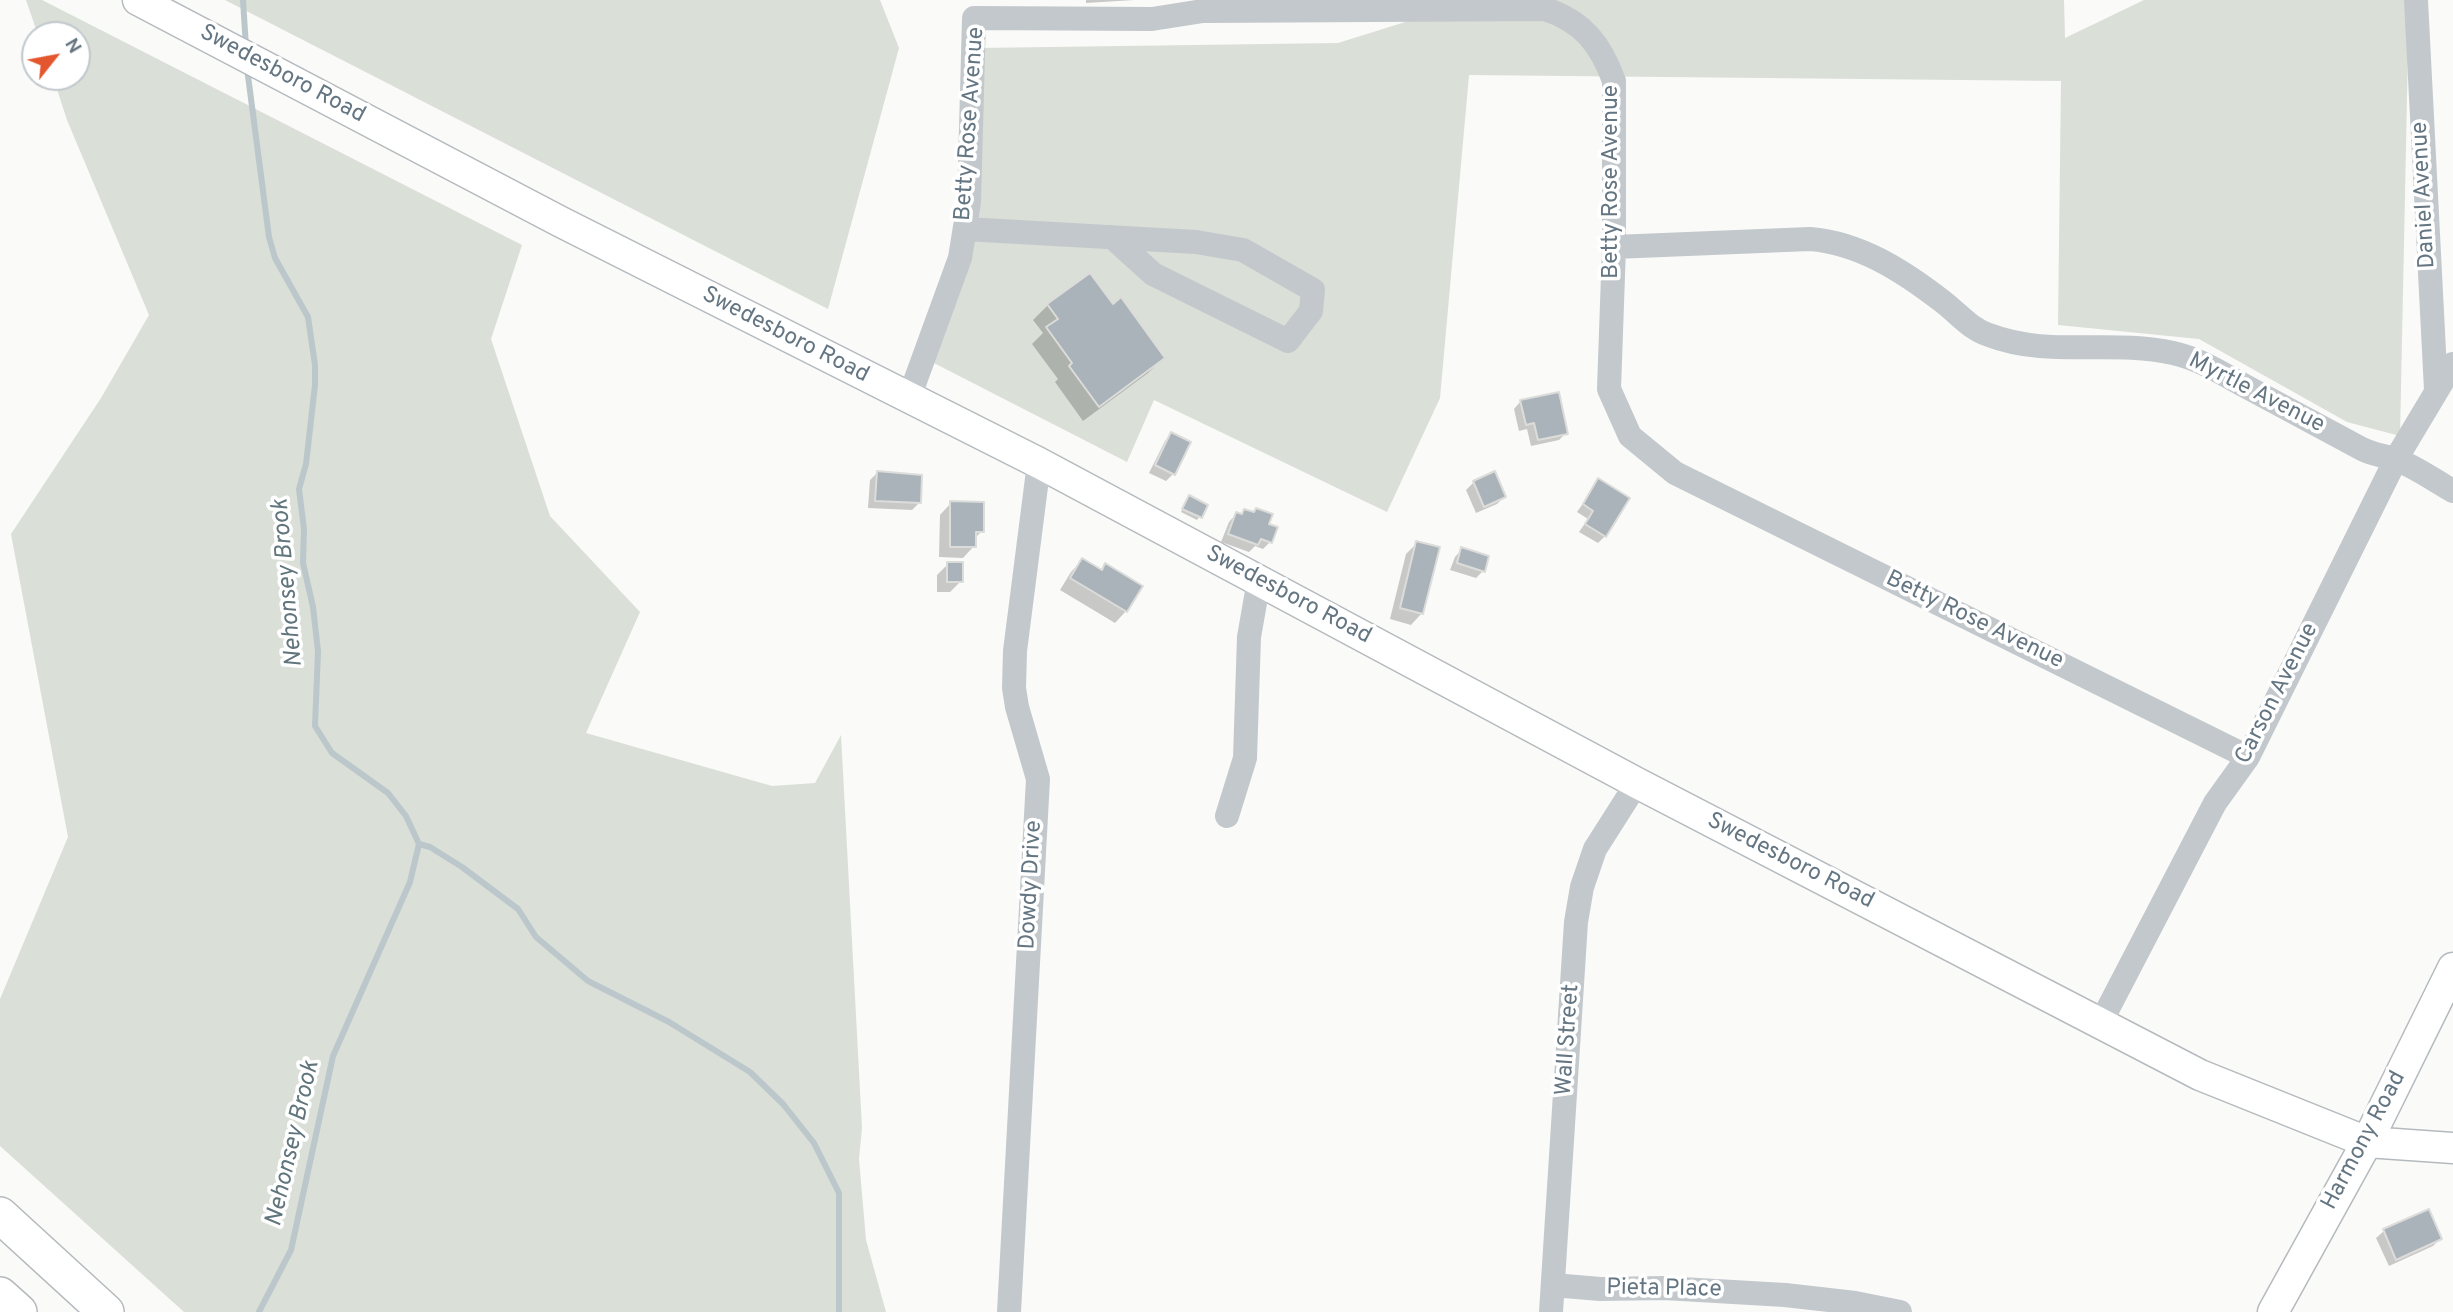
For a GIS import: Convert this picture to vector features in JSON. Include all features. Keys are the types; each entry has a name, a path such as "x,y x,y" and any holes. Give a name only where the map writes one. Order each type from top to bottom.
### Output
{"highway":[{"path":"0,1215 106,1312"},
{"path":"0,1295 19,1312"}],"main road":[{"name":"Swedesboro Road","path":"138,0 561,222 1039,463 1637,783 2200,1075 2367,1142 2453,1148"},
{"name":"Harmony Road","path":"2273,1312 2445,996 2453,968"}],"street":[{"name":"Daniel Avenue","path":"2416,0 2436,390"},
{"name":"Betty Rose Avenue","path":"909,398 960,258 965,229 969,202 974,9 1152,19 1203,11 1461,5 1545,9 1565,7 1588,34 1607,63 1614,81 1614,247 1609,389 1630,436 1675,473 2248,757"},
{"path":"965,229 1112,237 1196,242 1243,250 1313,290 1311,311 1289,341 1153,274 1112,237"},
{"name":"Myrtle Avenue","path":"1614,247 1810,239 1829,241 1882,261 1945,303 1972,329 2007,341 2045,348 2130,346 2195,359 2378,457 2396,459 2453,491"},
{"name":"Carson Avenue","path":"2101,1022 2215,803 2248,757 2396,459 2453,365"},
{"name":"Dowdy Drive","path":"1009,1312 1038,779 1017,707 1014,669 1039,463"},
{"path":"1227,816 1245,758 1249,637 1259,580"},
{"name":"Wall Street","path":"1551,1312 1578,910 1595,849 1637,783"},
{"name":"Pieta Place","path":"1553,1285 1785,1295 1855,1303 1900,1312"}],"shaded area":[{"path":"26,0 42,0 83,21 33,21"},
{"path":"225,0 880,0 899,48 828,309"},
{"path":"1467,0 2064,0 2065,38 2144,0 2409,0 2400,436 2347,422 2199,339 2058,325 2061,81 1469,75 1440,398 1387,512 1154,400 1127,462 928,360 969,234 978,48 1338,43 1466,3"},
{"path":"91,25 522,245 491,339 550,516 640,612 586,733 772,786 815,783 841,735 862,1128 859,1159 866,1240 886,1312 184,1312 0,1146 0,999 68,837 11,534 101,398 149,315 67,120 58,91 91,91"}],"building":[{"path":"1090,273 1113,304 1121,297 1165,358 1099,407 1069,366 1072,363 1046,327 1058,319 1047,304"},
{"path":"1559,392 1568,434 1538,440 1534,423 1526,425 1520,400"},
{"path":"1171,432 1191,442 1175,475 1155,465"},
{"path":"877,471 922,475 921,503 875,501"},
{"path":"1495,471 1506,497 1484,507 1473,481"},
{"path":"1598,478 1630,498 1606,537 1585,524 1593,511 1583,504"},
{"path":"1189,495 1208,505 1202,518 1182,509"},
{"path":"950,501 984,502 984,532 976,532 976,547 950,547"},
{"path":"1256,508 1273,514 1269,524 1278,527 1272,543 1261,539 1258,545 1228,534 1236,512 1242,514 1244,509 1254,512"},
{"path":"1416,541 1440,547 1423,614 1400,608"},
{"path":"1461,547 1489,556 1485,572 1457,563"},
{"path":"1082,558 1102,570 1105,563 1143,586 1127,612 1070,578"},
{"path":"947,562 963,562 963,582 947,582"},
{"path":"2429,1209 2442,1239 2396,1260 2383,1229"}],"waterway":[{"name":"Nehonsey Brook","path":"243,0 246,47"},
{"name":"Nehonsey Brook","path":"247,68 269,237 275,258 308,317 315,365 306,464 299,489 304,529 303,563 313,607 318,651 315,726 332,753 388,793 406,816 419,844 410,882 333,1056 291,1250 259,1312"},
{"path":"419,844 430,847 462,867 518,909 536,937 588,981 669,1022 750,1072 783,1104 814,1143 839,1193 839,1312"}]}
